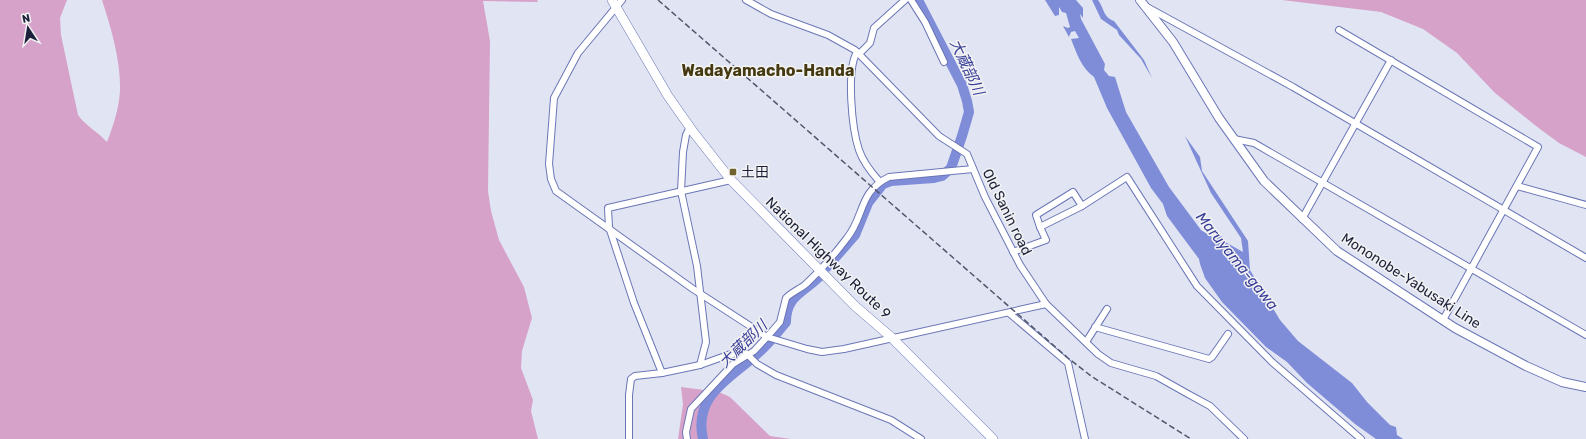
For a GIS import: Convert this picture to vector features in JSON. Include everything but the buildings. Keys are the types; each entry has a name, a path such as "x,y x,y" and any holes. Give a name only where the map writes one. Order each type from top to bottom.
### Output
{"highway":[{"name":"National Highway Route 9","path":"617,2 668,96 690,128 731,180 855,306 891,337 993,439"}],"main road":[{"name":"Mononobe-Yabusaki Line","path":"1142,3 1173,42 1234,139 1264,181 1337,251 1443,320 1526,366 1562,382 1586,387"}],"street":[{"name":"Old Sanin road","path":"746,0 771,14 828,35 858,53 939,136 967,154 985,197 1013,252 1026,275 1046,304 1086,342 1111,363 1156,376 1204,403 1244,439"},
{"path":"879,181 868,168 859,150 853,119 851,91 852,59 870,43 874,28 905,0"},
{"path":"911,0 925,22 944,62"},
{"path":"617,2 578,53 554,98 549,164 551,179 556,191 594,219 609,227 632,247 767,337 807,350 822,352 1046,304"},
{"path":"1142,3 1356,124 1586,258"},
{"path":"1339,30 1538,147 1443,320"},
{"path":"1302,219 1324,183 1391,60"},
{"path":"690,128 686,135 683,152 681,191 697,266 706,342 700,365"},
{"path":"1234,139 1254,143 1586,335"},
{"path":"687,439 686,432 691,409 733,364 754,351 780,322 786,298 805,285 848,238 857,221 863,201 879,181 889,177 973,169"},
{"path":"1040,227 1082,206 1127,177 1197,286 1272,362 1361,439"},
{"path":"662,373 634,303 609,227 608,208 731,180"},
{"path":"1516,186 1586,206"},
{"path":"1013,252 1046,240 1036,214 1073,192 1082,206"},
{"path":"1086,342 1107,309"},
{"path":"1009,312 1068,362 1085,439"},
{"path":"1095,327 1209,359 1228,334"},
{"path":"629,439 629,396 631,379 635,376 662,373 700,365 740,352 747,354 757,364 776,375 891,420 921,439"}],"shaded area":[{"path":"0,0 67,0 60,18 61,35 78,115 107,142 117,111 120,80 115,45 102,0 537,0 538,2 483,1 490,41 488,191 491,211 499,240 524,287 532,318 522,351 521,368 533,400 531,411 538,439 0,439"},
{"path":"1282,0 1586,0 1586,157 1559,143 1536,126 1495,93 1457,53 1423,29 1381,12"},
{"path":"681,387 719,392 730,397 770,436 791,439 678,439 683,404"}],"water":[{"name":"Maruyama-gawa","path":"1045,0 1076,0 1083,8 1083,18 1080,14 1081,19 1105,64 1104,70 1109,76 1115,77 1126,112 1169,187 1201,230 1217,240 1216,230 1227,243 1243,252 1241,238 1211,193 1185,136 1200,157 1202,171 1248,241 1250,270 1280,320 1298,341 1352,383 1367,402 1390,425 1396,427 1397,435 1403,439 1376,439 1355,424 1307,383 1287,362 1266,347 1222,302 1205,278 1199,259 1167,216 1163,204 1151,188 1107,108 1094,77 1086,70 1080,60 1071,39 1079,38 1075,31 1071,32 1069,37 1063,26 1068,28 1070,27 1066,13 1062,12 1059,7 1059,15 1055,16"},
{"path":"1092,0 1098,0 1106,15 1114,21 1144,60 1152,78 1141,59 1119,35 1117,30 1101,19"}],"waterway":[{"name":"大蔵部川","path":"827,267 855,235 868,203 883,184 891,181 934,178 942,176 951,168 962,136 969,112 962,85 918,0"},
{"name":"大蔵部川","path":"703,439 701,424 703,411 716,389 769,343 786,322 787,313 792,301 819,277"}],"railway":[{"path":"658,0 1068,358 1091,376 1191,439"}],"place":[{"name":"土田","path":"733,172"}],"district":[{"name":"Wadayamacho-Handa","path":"768,70"}]}
